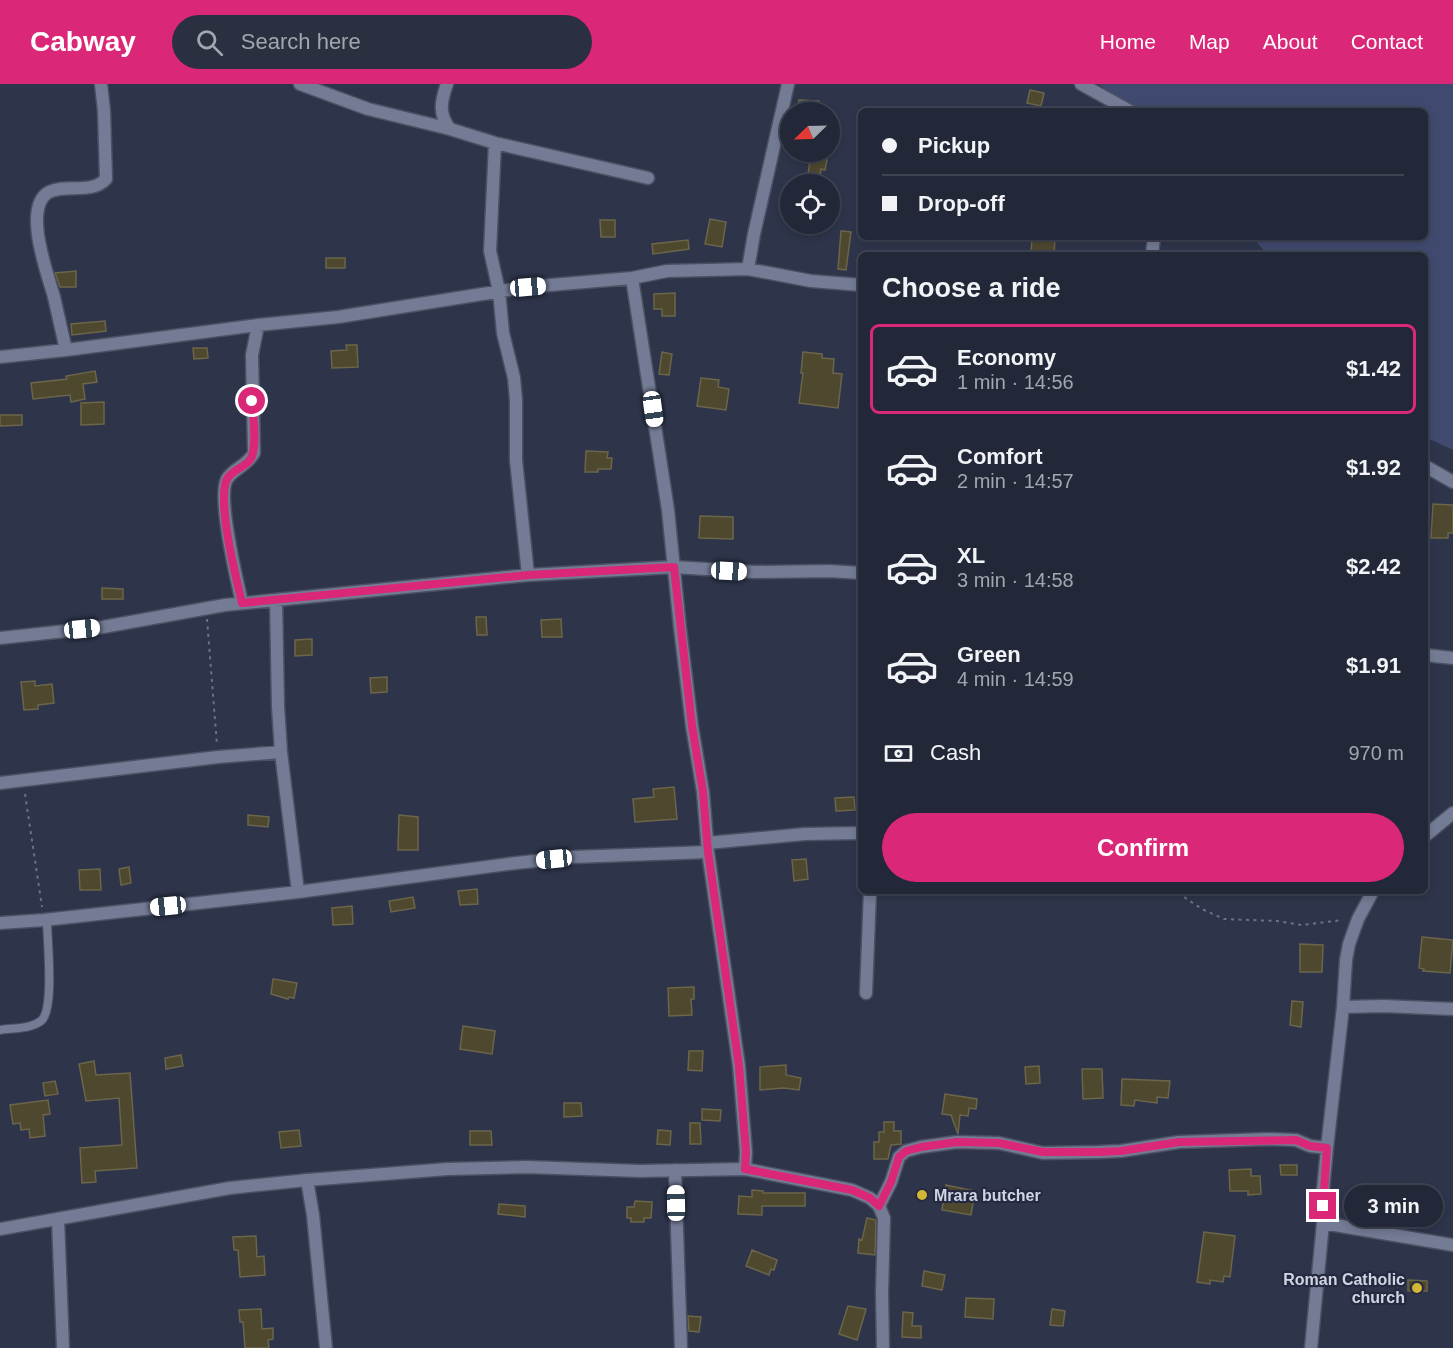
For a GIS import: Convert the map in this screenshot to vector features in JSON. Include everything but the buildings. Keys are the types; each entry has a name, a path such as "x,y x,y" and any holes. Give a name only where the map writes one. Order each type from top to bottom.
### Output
{"street":[{"path":"66,351 54,296 41,255 37,212 45,196 50,192 96,186 106,179 101,84"},
{"path":"300,84 368,109 450,129 495,143 648,178"},
{"path":"447,84 441,107 445,123 450,129"},
{"path":"748,269 788,84"},
{"path":"1081,84 1125,108"},
{"path":"495,143 490,251 499,291 503,333 514,378 516,460 528,575"},
{"path":"0,357 66,351 349,315 499,291 632,278 667,271 748,269 811,281 858,285"},
{"path":"632,278 665,488 692,726 703,792 707,848 739,1066 746,1152 745,1169"},
{"path":"242,603 226,521 225,486 227,479 245,465 254,453 252,355 258,325"},
{"path":"1428,468 1453,482"},
{"path":"0,638 102,627 242,603 528,575 674,567 763,572 858,573"},
{"path":"276,600 281,752 298,892"},
{"path":"1428,655 1453,658"},
{"path":"0,783 218,757 281,752"},
{"path":"1428,834 1453,813"},
{"path":"0,923 298,892 528,861 707,848 805,834 858,833"},
{"path":"866,993 870,894"},
{"path":"1311,1348 1323,1223 1323,1190 1346,960 1358,919 1371,894"},
{"path":"1343,1007 1453,1009"},
{"path":"879,1206 891,1182 899,1157 906,1151 957,1142 999,1143 1043,1152 1121,1151 1179,1142 1268,1139 1296,1140 1310,1146 1327,1148"},
{"path":"0,1229 230,1188 308,1180 448,1169 527,1167 640,1171 745,1169 852,1190 870,1198 879,1206 884,1218 883,1348"},
{"path":"675,1170 681,1348"},
{"path":"308,1180 326,1348"},
{"path":"58,1219 63,1348"},
{"path":"1323,1223 1453,1245"}],"lane":[{"path":"0,1030 32,1025 41,1021 47,1013 50,975 45,920"}],"path":[{"path":"207,609 218,757"},
{"path":"23,779 45,920"},
{"path":"1182,894 1202,909 1224,919 1277,921 1302,925 1358,919"}],"shaded area":[{"path":"1099,84 1453,84 1453,450 1428,438 1428,252 1265,252 1255,240 1428,240 1428,108 1127,108"}],"place":[{"name":"Mrara butcher","path":"922,1195"},
{"name":"Roman Catholic church","path":"1417,1288"}],"route":[{"path":"252,401 254,453 245,465 227,479 225,486 225,512 242,603 528,575 674,567 720,946 739,1066 746,1152 745,1169 852,1190 862,1193 879,1206 891,1182 899,1157 906,1151 921,1147 957,1142 999,1143 1043,1152 1112,1152 1163,1143 1296,1140 1310,1146 1327,1148 1323,1206"}]}
